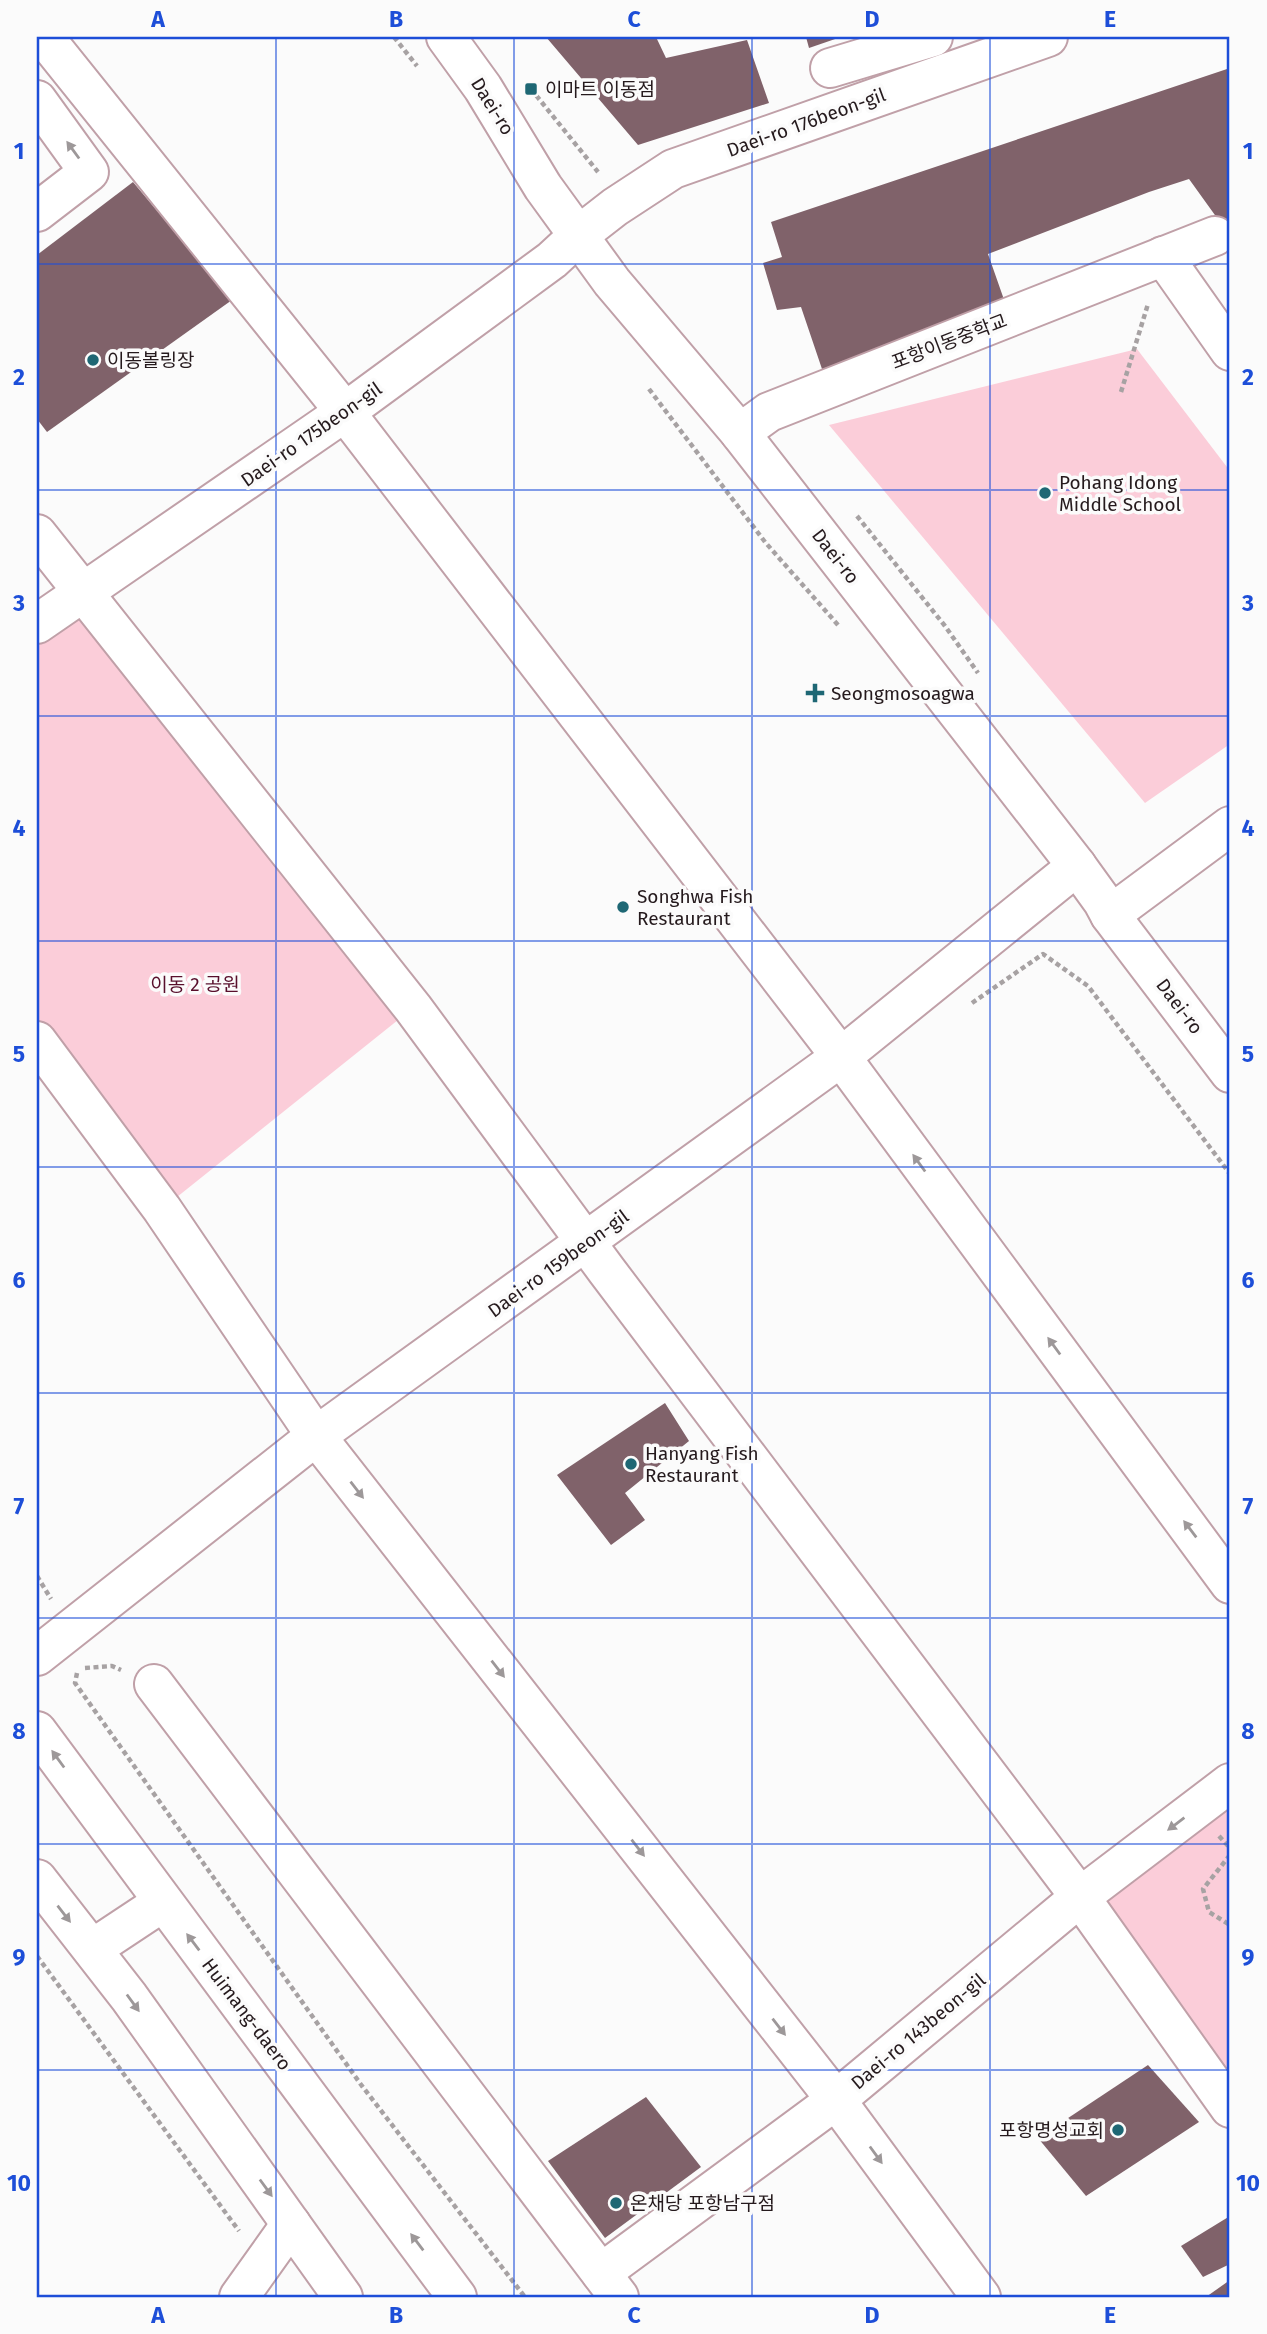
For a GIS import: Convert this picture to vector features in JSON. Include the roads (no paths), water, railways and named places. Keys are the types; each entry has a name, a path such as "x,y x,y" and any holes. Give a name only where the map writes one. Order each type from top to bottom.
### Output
{"street":[{"path":"44,37 345,412 841,1057 1230,1584"},
{"name":"Daei-ro","path":"446,37 483,88 543,187 612,282 740,433 1077,866 1110,915 1230,1073"},
{"path":"830,68 933,37"},
{"name":"Daei-ro 176beon-gil","path":"579,235 615,207 673,169 979,48 1048,37"},
{"path":"37,100 89,172 37,212"},
{"name":"Daei-ro 175beon-gil","path":"37,624 345,412 552,260 579,235"},
{"name":"포항이동중학교","path":"740,433 769,412 1215,236"},
{"path":"1163,256 1230,351"},
{"path":"37,534 413,1008 586,1243 1080,1897 1230,2108"},
{"path":"1110,915 1230,826"},
{"name":"Daei-ro 159beon-gil","path":"37,1656 316,1436 841,1057 1077,866"},
{"path":"37,1041 163,1209 316,1436 836,2100 981,2297"},
{"path":"154,1684 610,2285"},
{"name":"Huimang-daero","path":"37,1731 457,2297"},
{"name":"Daei-ro 143beon-gil","path":"610,2285 1080,1897 1230,1783"},
{"path":"37,1879 129,1997 343,2297"},
{"path":"92,1949 163,1902"},
{"path":"239,2297 291,2224"}],"place":[{"name":"이마트 이동점","path":"531,89"},
{"name":"이동볼링장","path":"93,360"},
{"name":"Pohang Idong Middle School","path":"1045,493"},
{"name":"Seongmosoagwa","path":"815,693"},
{"name":"Songhwa Fish Restaurant","path":"623,907"},
{"name":"Hanyang Fish Restaurant","path":"631,1464"},
{"name":"포항명성교회","path":"1118,2130"},
{"name":"온채당 포항남구점","path":"616,2203"}],"park label":[{"name":"이동 2 공원","path":"195,984"}]}
